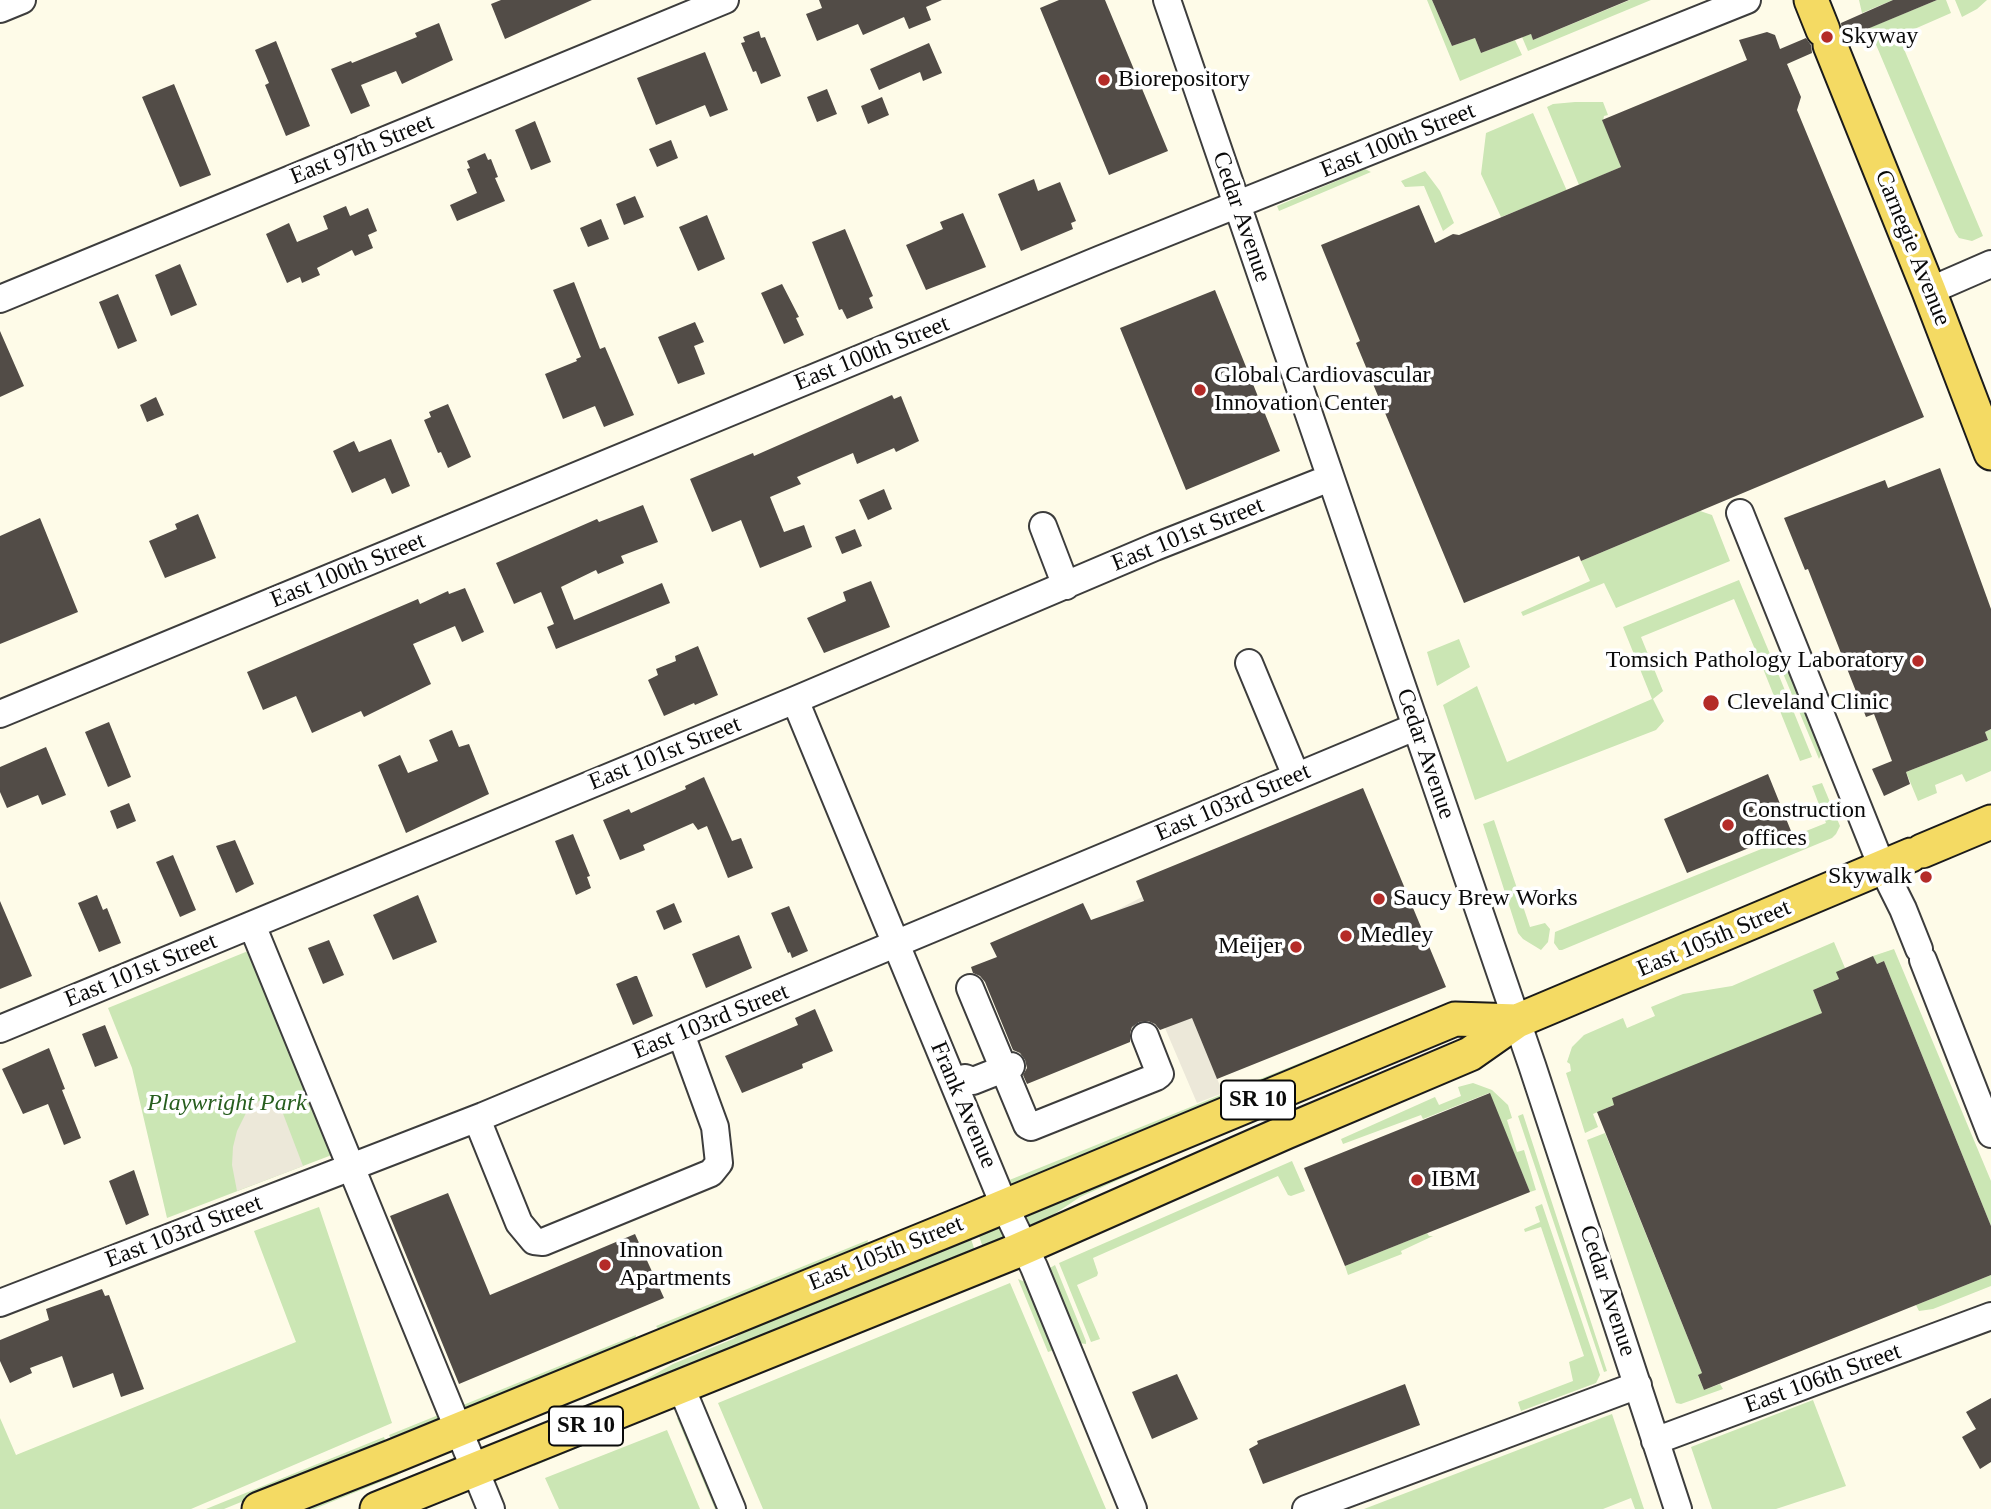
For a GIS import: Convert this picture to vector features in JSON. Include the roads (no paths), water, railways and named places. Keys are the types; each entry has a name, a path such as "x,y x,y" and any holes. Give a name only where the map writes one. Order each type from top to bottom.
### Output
{"main road":[{"name":"Carnegie Avenue","path":"1822,25 1991,453"},
{"name":"East 105th Street","path":"377,1509 1026,1247 1470,1054 1517,1021 1991,822"},
{"name":"East 105th Street","path":"259,1509 1455,1019 1517,1021"}],"street":[{"path":"0,9 22,0"},
{"name":"East 97th Street","path":"0,299 725,0"},
{"name":"Cedar Avenue","path":"1167,0 1517,1021 1678,1509"},
{"name":"East 100th Street","path":"0,714 1088,264 1747,0"},
{"path":"1929,291 1991,264"},
{"name":"East 101st Street","path":"0,1029 795,700 1155,547 1330,478"},
{"path":"1740,513 1905,858 1903,908 1991,1134"},
{"path":"1044,526 1066,586"},
{"path":"1249,663 1296,776"},
{"name":"Frank Avenue","path":"795,700 896,945 959,1080 1004,1205 1026,1247 1133,1509"},
{"name":"East 103rd Street","path":"0,1303 477,1119 1415,727"},
{"path":"252,925 491,1509"},
{"path":"970,988 1004,1060 1027,1125 1035,1127 1160,1074 1145,1036"},
{"path":"477,1119 519,1223 526,1235 534,1241 543,1242 710,1173 719,1163 715,1127 681,1034"},
{"path":"959,1080 973,1081 1004,1060"},
{"name":"East 106th Street","path":"1655,1441 1991,1316"},
{"path":"1306,1509 1638,1385"},
{"path":"681,1387 732,1509"}],"place":[{"name":"Skyway","path":"1827,37"},
{"name":"Biorepository","path":"1104,80"},
{"name":"Global Cardiovascular Innovation Center","path":"1200,390"},
{"name":"Tomsich Pathology Laboratory","path":"1918,661"},
{"name":"Cleveland Clinic","path":"1711,703"},
{"name":"Construction offices","path":"1728,825"},
{"name":"Skywalk","path":"1926,877"},
{"name":"Saucy Brew Works","path":"1379,899"},
{"name":"Medley","path":"1346,936"},
{"name":"Meijer","path":"1296,947"},
{"name":"IBM","path":"1417,1180"},
{"name":"Innovation Apartments","path":"605,1265"}],"park label":[{"name":"Playwright Park","path":"227,1104"}]}
